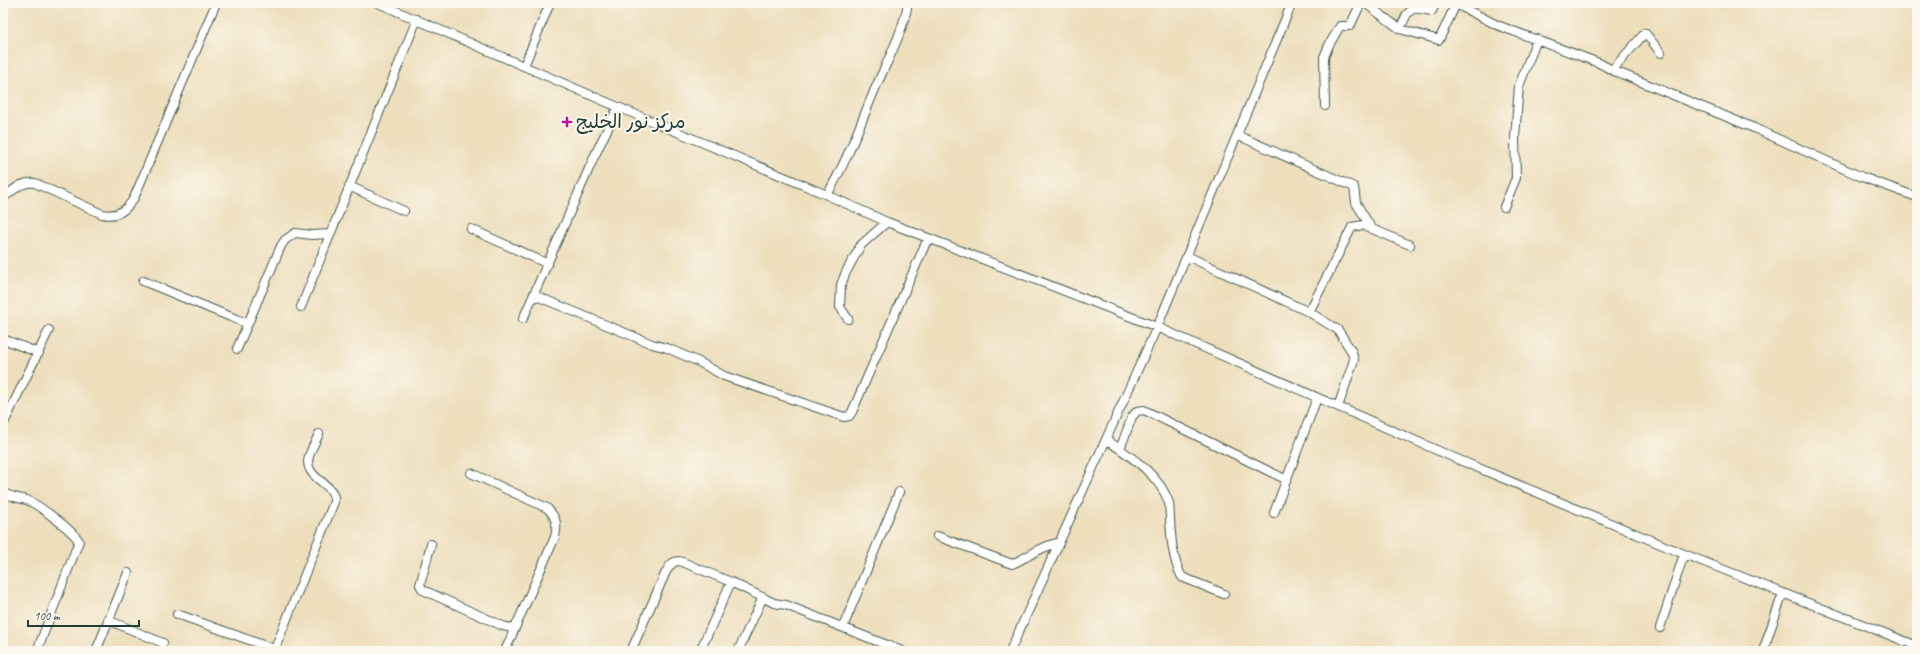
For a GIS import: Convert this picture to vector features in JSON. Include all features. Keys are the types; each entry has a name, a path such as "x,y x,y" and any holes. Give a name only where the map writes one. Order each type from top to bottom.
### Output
{"street":[{"path":"3,198 19,185 28,182 35,183 102,214 110,216 119,214 127,208 134,198 216,3"},
{"path":"378,3 887,222 1157,327 1457,459 1684,554 1917,646"},
{"path":"524,66 550,3"},
{"path":"827,195 838,177 852,146 899,33 908,3"},
{"path":"1013,650 1058,543 1107,440 1157,327 1292,3"},
{"path":"1325,106 1324,57 1340,26 1350,26 1361,3"},
{"path":"1364,3 1400,29 1439,40 1454,3 1496,25 1599,62 1612,70 1754,128 1862,177 1917,197"},
{"path":"1400,29 1407,14 1414,8 1432,11 1436,3"},
{"path":"301,307 329,234 417,19"},
{"path":"1612,70 1645,33 1661,52"},
{"path":"1504,207 1516,178 1515,138 1518,86 1537,39"},
{"path":"523,319 595,155 618,107"},
{"path":"1237,135 1354,187 1356,203 1372,229"},
{"path":"349,186 404,211"},
{"path":"848,319 840,307 841,285 846,272 861,245 887,222"},
{"path":"1309,312 1352,227 1363,225 1410,245"},
{"path":"471,229 548,264"},
{"path":"237,349 281,246 285,240 295,233 312,235 329,234"},
{"path":"534,294 652,344 667,348 699,362 724,376 844,417 849,416 852,412 928,238"},
{"path":"1186,256 1309,312 1338,330 1352,352 1354,360 1338,407"},
{"path":"143,281 248,324"},
{"path":"3,425 49,330"},
{"path":"3,339 39,353"},
{"path":"1274,513 1317,398"},
{"path":"1120,449 1132,417 1137,411 1144,410 1287,480"},
{"path":"177,614 274,650 334,502 333,492 317,479 309,468 310,453 319,434"},
{"path":"1107,440 1120,449 1155,479 1166,496 1169,504 1174,556 1178,570 1182,577 1224,594"},
{"path":"471,473 547,508 554,515 556,520 557,527 555,537 505,651"},
{"path":"3,492 28,501 44,511 74,534 79,541 37,651"},
{"path":"843,627 899,492"},
{"path":"937,536 1012,564 1026,558 1047,545 1058,543"},
{"path":"431,544 420,585 423,590 503,626 514,629"},
{"path":"1660,628 1684,554"},
{"path":"631,651 665,574 674,561 680,561 763,597 902,651"},
{"path":"96,651 128,573"},
{"path":"700,651 731,582"},
{"path":"1763,651 1783,593"},
{"path":"738,651 763,597"},
{"path":"108,620 162,643"}],"place":[{"name":"مركز نور الخليج","path":"567,122"}]}
